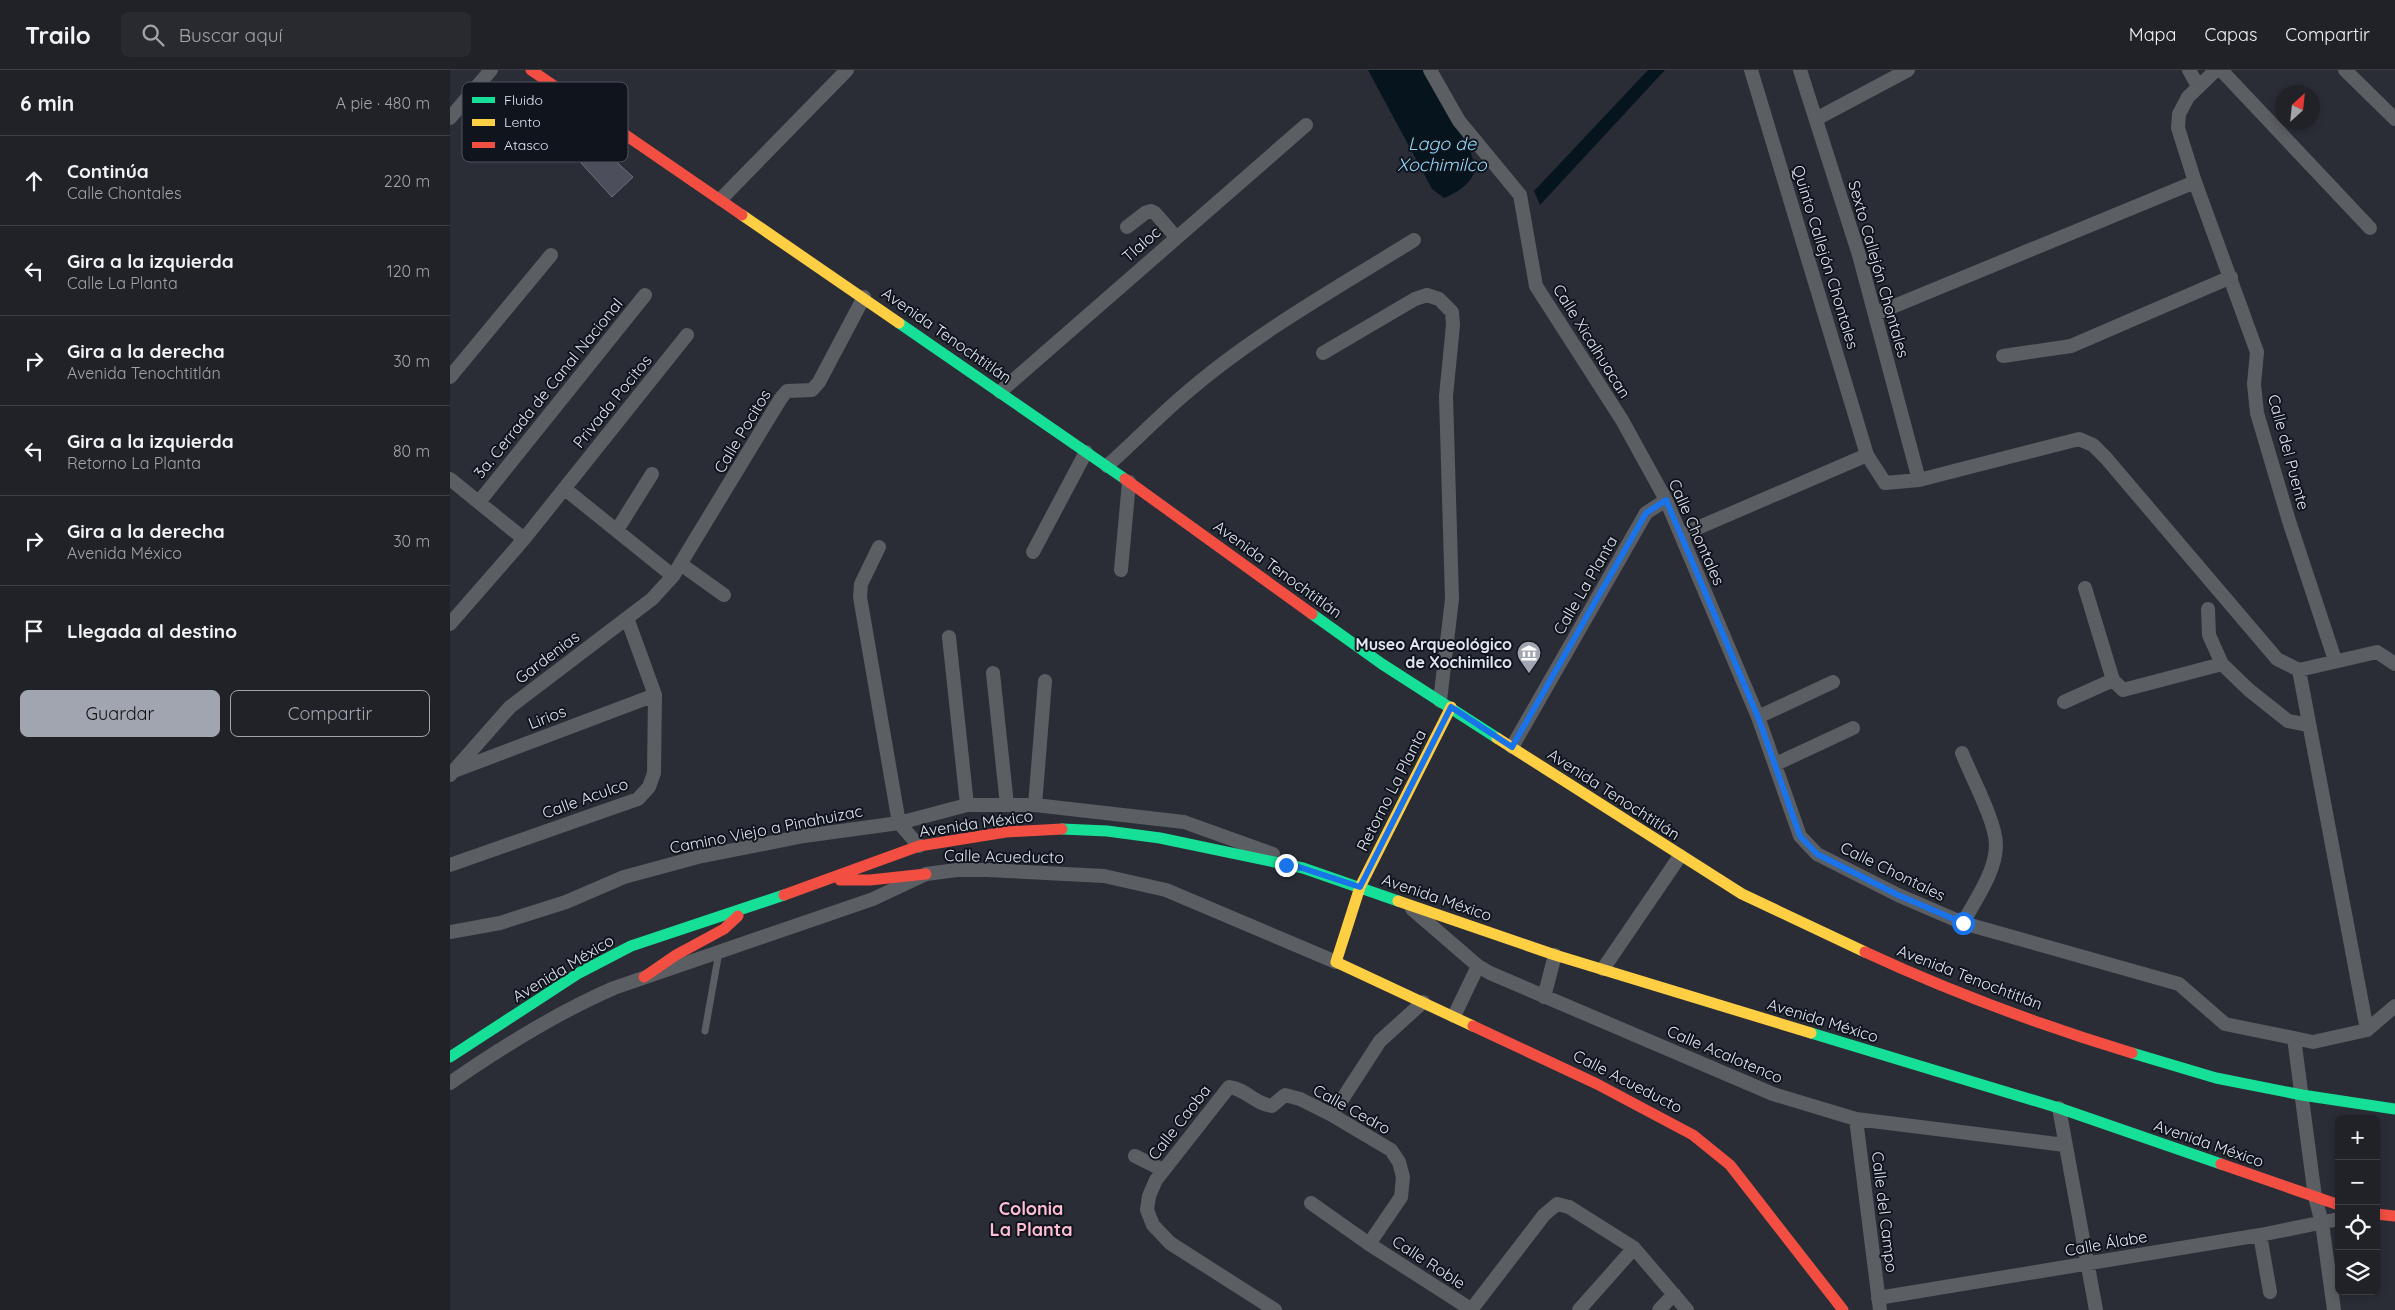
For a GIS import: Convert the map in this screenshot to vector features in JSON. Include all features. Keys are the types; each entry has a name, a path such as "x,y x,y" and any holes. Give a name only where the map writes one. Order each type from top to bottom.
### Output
{"main road":[{"name":"Avenida Tenochtitlán","path":"531,70 549,82"},
{"name":"Avenida Tenochtitlán","path":"628,136 1107,466 1382,664 1742,894 1904,970 2083,1038 2216,1078 2302,1095 2395,1109"},
{"name":"Retorno La Planta","path":"1360,887 1445,704"},
{"name":"Avenida México","path":"450,1057 603,959 631,946 742,911 919,846 1006,832 1054,829 1107,831 1160,838 1302,868 1555,955 2059,1108 2335,1204"},
{"path":"823,880 870,880 926,874"},
{"path":"1336,962 1360,887"},
{"path":"644,977 676,955 724,929 742,911"},
{"name":"Calle Acueducto","path":"1336,962 1597,1084 1693,1135 1730,1165 1843,1310"},
{"path":"2380,1214 2395,1216"}],"street":[{"path":"481,82 491,70"},
{"path":"721,199 847,70"},
{"name":"Calle Xicalhuacan","path":"1430,70 1459,121 1520,195 1536,286 1622,420"},
{"name":"Quinto Callejón Chontales","path":"1751,70 1867,454 1885,483 1919,480"},
{"name":"Sexto Callejón Chontales","path":"1800,70 1875,314 1919,480"},
{"path":"1816,119 1908,70"},
{"path":"2189,70 2198,86"},
{"name":"Calle del Puente","path":"2216,70 2188,97 2179,114 2178,128 2195,182 2257,352 2254,384 2257,413 2289,521 2335,660"},
{"path":"2221,70 2370,228"},
{"path":"2345,70 2395,119"},
{"path":"450,118 462,104"},
{"name":"Tlaloc","path":"1000,392 1306,125"},
{"path":"1875,314 2195,182"},
{"path":"1126,227 1145,213 1151,211 1176,237"},
{"path":"1107,466 1185,394 1228,360 1301,310 1414,240"},
{"path":"450,377 551,255"},
{"path":"2003,356 2071,346 2231,277"},
{"name":"3a. Cerrada de Canal Nacional","path":"479,502 645,295"},
{"path":"1323,353 1415,299 1427,295 1439,299 1452,312 1453,326 1446,396 1452,599 1445,704"},
{"name":"Calle Pocitos","path":"678,571 781,398 787,391 812,390 820,382 864,297"},
{"name":"Privada Pocitos","path":"450,624 524,539 687,335"},
{"name":"Calle Chontales","path":"1622,420 1666,500 1681,535 1758,717 1800,836 1817,854 1898,895 1963,923 2179,984 2225,1024 2313,1042 2367,1030 2395,1006"},
{"path":"1919,480 2079,439 2094,445 2277,659 2299,670 2335,660 2377,652 2395,664"},
{"path":"1033,552 1086,452"},
{"path":"1681,535 1867,454"},
{"path":"617,530 652,474"},
{"path":"450,479 524,539"},
{"path":"1121,570 1129,482"},
{"path":"565,488 617,530 678,571 724,594"},
{"name":"Calle La Planta","path":"1512,747 1646,513 1666,500"},
{"path":"879,547 861,584 860,597 900,822 919,846"},
{"name":"Gardenias","path":"451,773 510,707 652,599 678,571"},
{"path":"2085,588 2113,680 2123,690 2222,664"},
{"path":"2208,609 2209,635 2222,664 2249,690 2288,721 2309,725"},
{"name":"Calle Aculco","path":"450,865 638,799 649,787 654,773 655,695 627,618"},
{"path":"949,637 967,805"},
{"path":"2299,670 2367,1030"},
{"path":"993,673 1007,805"},
{"path":"2064,702 2113,680"},
{"path":"1035,805 1045,681"},
{"path":"1758,717 1833,682"},
{"name":"Lirios","path":"451,773 655,695"},
{"path":"1776,764 1852,728"},
{"path":"1962,753 1993,827 1996,844 1992,866 1963,923"},
{"name":"Camino Viejo a Pinahuizac","path":"451,934 500,923 566,902 624,877 698,857 804,836 900,822 967,805 1035,805 1184,822 1293,861 1302,868"},
{"path":"1603,969 1680,856"},
{"name":"Calle Acueducto","path":"450,1083 493,1053 584,1001 644,977 873,899 926,874 956,870 986,870 1104,876 1136,882 1166,890 1336,962"},
{"name":"Calle Acalotenco","path":"1406,904 1478,966 1544,997 1773,1094 1856,1119 2065,1145"},
{"path":"1544,997 1555,955"},
{"path":"1454,1016 1478,966"},
{"path":"1332,1115 1380,1041 1423,1002"},
{"path":"2294,1038 2315,1197 2322,1223 2334,1310"},
{"name":"Calle Cedro","path":"1229,1087 1239,1088 1261,1105 1272,1106 1285,1095 1300,1099 1332,1115 1391,1150 1399,1162 1402,1177 1401,1197 1368,1244"},
{"name":"Calle Caoba","path":"1229,1087 1160,1175 1149,1196 1147,1210 1153,1225 1170,1243 1275,1310"},
{"path":"2059,1108 2096,1310"},
{"name":"Calle del Campo","path":"1856,1119 1879,1304"},
{"path":"1135,1156 1160,1175"},
{"name":"Calle Roble","path":"1311,1203 1368,1244 1472,1310"},
{"path":"1472,1310 1544,1215 1557,1204 1568,1207 1634,1248 1687,1310"},
{"name":"Calle Álabe","path":"1879,1304 2335,1220"},
{"path":"2260,1235 2270,1292"},
{"path":"1579,1310 1634,1248"},
{"path":"1659,1310 1674,1294"}],"lane":[{"path":"705,1031 719,952"}],"water":[{"name":"Lago de Xochimilco","path":"1368,70 1426,70 1471,153 1475,168 1474,173 1464,187 1444,198 1432,189"},
{"path":"1648,70 1665,70 1540,205 1534,191"}],"building":[{"path":"617,162 633,177 612,197 581,163"}],"traffic: fast":[{"path":"899,323 1125,479"},
{"path":"1312,614 1382,664 1497,738"},
{"path":"1062,829 1107,831 1160,838 1303,868 1398,901"},
{"path":"450,1057 579,973 631,946 784,895"},
{"path":"1811,1033 2059,1108 2221,1164"},
{"path":"2132,1053 2216,1078 2302,1095 2395,1109"}],"traffic: slow":[{"path":"742,215 899,323"},
{"path":"1451,707 1360,887 1336,962 1473,1026"},
{"path":"1497,738 1742,894 1865,952"},
{"path":"1398,901 1555,955 1811,1033"}],"traffic: jam":[{"path":"531,70 548,82"},
{"path":"628,137 742,215"},
{"path":"1125,479 1312,614"},
{"path":"784,895 919,846 1006,832 1062,829"},
{"path":"840,880 870,880 926,874"},
{"path":"644,977 676,955 724,929 738,916"},
{"path":"1865,952 1997,1007 2132,1053"},
{"path":"1473,1026 1597,1084 1693,1135 1730,1165 1843,1310"},
{"path":"2221,1164 2335,1204"},
{"path":"2380,1214 2395,1216"}],"place":[{"name":"Museo Arqueológico de Xochimilco","path":"1529,674"}],"district":[{"name":"Colonia La Planta","path":"1031,1219"}],"route":[{"path":"1286,865 1302,868 1360,887 1451,707 1512,747 1646,513 1666,500 1758,717 1800,836 1817,854 1898,895 1963,923"}]}
